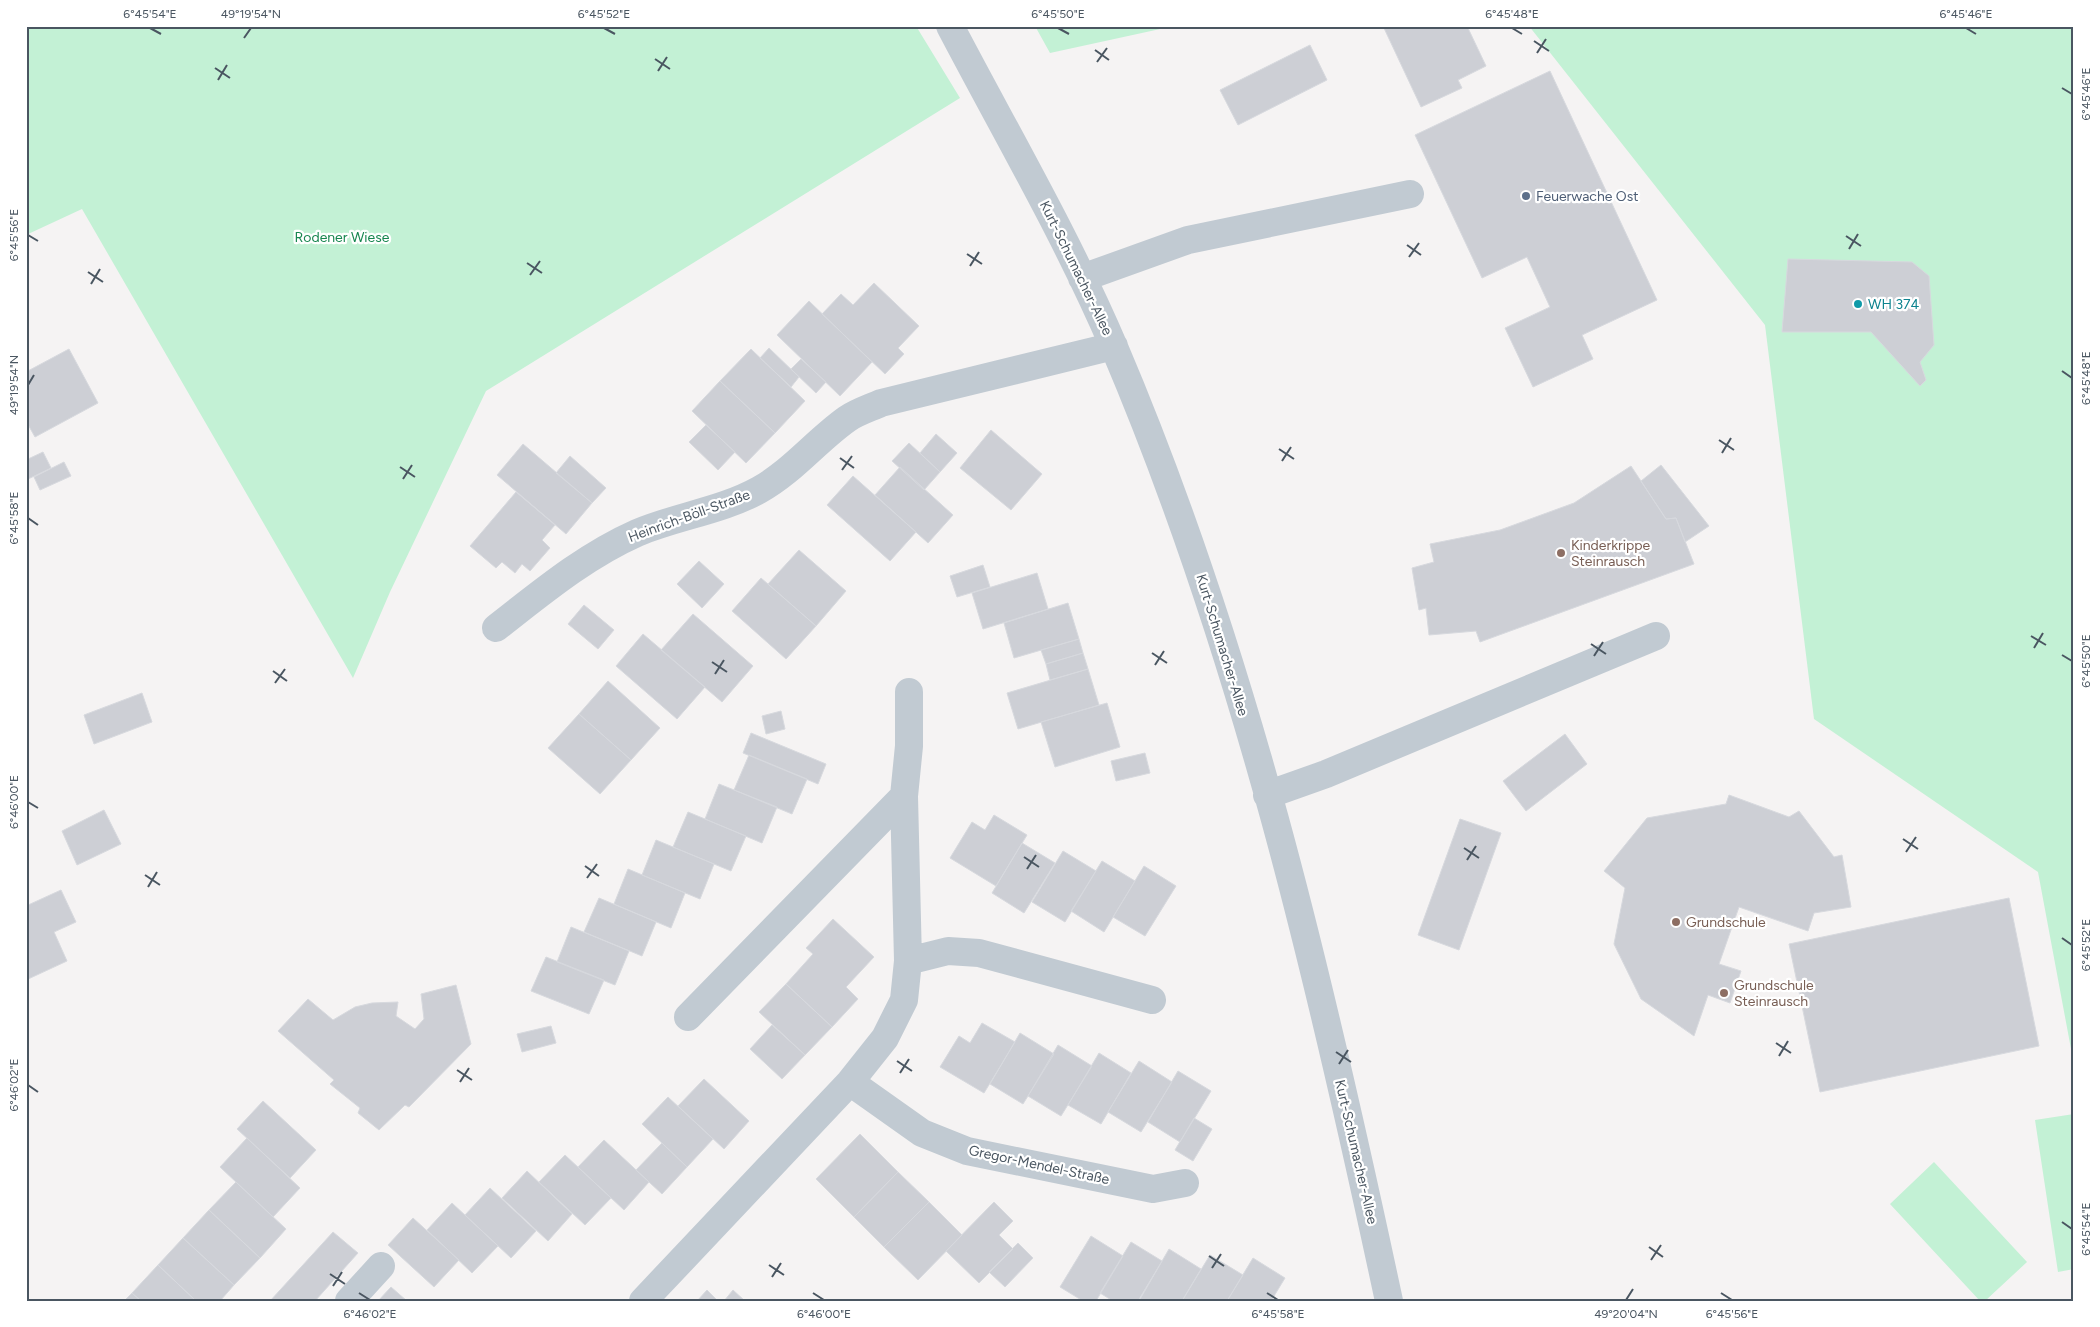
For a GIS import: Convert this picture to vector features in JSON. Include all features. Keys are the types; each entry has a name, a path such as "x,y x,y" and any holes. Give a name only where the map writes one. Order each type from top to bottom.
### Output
{"street":[{"name":"Kurt-Schumacher-Allee","path":"950,26 1051,215 1114,346 1188,534 1221,637 1267,795 1308,948 1389,1301"},
{"path":"1082,278 1188,240 1410,194"},
{"name":"Heinrich-Böll-Straße","path":"496,628 567,573 605,550 638,533 745,498 768,485 801,460 847,419 881,403 1114,346"},
{"path":"1267,795 1326,774 1656,636"},
{"path":"643,1301 850,1082 885,1038 904,1000 908,961 904,796 909,746 909,692"},
{"path":"688,1017 904,796"},
{"path":"908,961 948,951 980,953 1152,1000"},
{"name":"Gregor-Mendel-Straße","path":"850,1082 922,1132 967,1151 1153,1189 1185,1183"},
{"path":"349,1301 380,1266"}],"green space":[{"name":"Rodener Wiese","path":"26,26 916,26 960,98 486,391 390,592 353,678 82,209 26,235"},
{"path":"1035,26 1174,26 1050,53"},
{"path":"1529,26 2074,26 2074,1065 2038,872 1814,719 1765,325"},
{"path":"2074,1114 2074,1269 2058,1272 2035,1120"},
{"path":"1934,1162 2027,1262 1985,1301 1980,1301 1890,1204"}],"building":[{"path":"1383,26 1467,26 1486,66 1458,80 1462,88 1421,107"},
{"path":"1310,45 1327,80 1238,125 1220,90"},
{"name":"Feuerwache Ost","path":"1550,71 1657,300 1582,335 1593,359 1533,387 1505,328 1550,307 1527,257 1482,278 1415,135"},
{"name":"WH 374","path":"1788,259 1912,262 1929,276 1934,345 1920,362 1926,380 1920,386 1871,332 1782,332"},
{"path":"874,283 919,326 898,348 904,354 885,374 822,314 841,294 853,305"},
{"path":"809,301 872,362 840,396 777,335"},
{"path":"769,348 799,377 791,387 760,358"},
{"path":"69,349 98,403 35,437 26,421 26,372"},
{"path":"751,349 805,401 775,433 720,381"},
{"path":"801,359 826,382 816,393 791,369"},
{"path":"720,381 775,433 746,463 692,411"},
{"path":"706,425 735,452 718,470 689,442"},
{"path":"991,430 1042,474 1011,510 960,468"},
{"path":"936,434 957,453 940,472 920,453"},
{"path":"909,443 940,472 924,490 892,461"},
{"path":"523,444 592,503 566,534 497,475"},
{"path":"43,452 51,468 26,480 26,460"},
{"path":"570,456 606,488 592,503 556,473"},
{"path":"64,462 71,476 40,490 34,477"},
{"path":"1661,465 1709,526 1685,542 1676,518 1666,519 1641,481"},
{"name":"Kinderkrippe Steinrausch","path":"1631,466 1666,519 1676,518 1694,564 1480,642 1476,631 1429,635 1426,608 1419,610 1412,568 1434,562 1430,544 1500,530 1574,503"},
{"path":"900,467 953,515 928,543 875,495"},
{"path":"853,476 916,532 890,561 827,505"},
{"path":"516,492 555,525 542,540 550,548 530,571 522,564 515,573 502,562 496,568 470,546"},
{"path":"799,550 846,591 816,626 768,584"},
{"path":"699,561 724,584 702,608 677,584"},
{"path":"983,565 990,587 957,597 950,576"},
{"path":"1037,573 1048,609 983,629 972,593"},
{"path":"761,578 816,626 786,659 732,611"},
{"path":"1068,603 1079,639 1014,658 1004,623"},
{"path":"584,605 614,630 598,649 568,624"},
{"path":"693,614 753,666 722,702 661,650"},
{"path":"643,634 705,687 677,719 616,666"},
{"path":"1079,639 1083,653 1046,664 1041,650"},
{"path":"1083,653 1088,669 1050,680 1046,664"},
{"path":"1088,669 1099,705 1018,729 1007,693"},
{"path":"608,681 660,728 631,760 579,714"},
{"path":"142,693 152,722 94,744 84,715"},
{"path":"1107,703 1120,747 1055,767 1041,722"},
{"path":"781,711 785,729 766,734 762,716"},
{"path":"579,714 631,760 600,794 548,748"},
{"path":"751,733 826,764 818,784 743,753"},
{"path":"1565,734 1587,764 1526,811 1503,781"},
{"path":"1145,753 1150,773 1116,781 1111,761"},
{"path":"749,755 807,779 792,814 734,790"},
{"path":"719,784 777,807 762,843 705,819"},
{"name":"Grundschule","path":"1729,795 1789,817 1799,811 1834,857 1842,855 1851,907 1814,913 1808,931 1739,907 1719,964 1741,971 1730,1003 1708,995 1694,1036 1641,999 1614,944 1625,888 1604,871 1647,818 1726,804"},
{"path":"104,810 121,844 77,865 62,831"},
{"path":"688,812 746,836 731,871 673,847"},
{"path":"994,815 1027,835 996,886 950,858 972,822 985,830"},
{"path":"1460,819 1501,833 1459,950 1418,935"},
{"path":"656,840 714,864 700,899 642,875"},
{"path":"1022,843 1055,863 1024,913 992,893"},
{"path":"1063,851 1096,871 1065,922 1032,902"},
{"path":"1102,861 1135,881 1104,932 1071,911"},
{"path":"1144,866 1176,886 1145,936 1113,917"},
{"path":"628,869 685,893 671,928 614,904"},
{"path":"61,890 76,922 54,932 67,961 26,980 26,906"},
{"path":"599,898 656,922 642,956 584,932"},
{"path":"2009,898 2039,1046 1820,1092 1789,944"},
{"path":"833,919 874,957 846,987 858,999 832,1027 786,984 813,954 806,948"},
{"path":"571,927 629,951 615,985 557,962"},
{"path":"546,957 604,980 589,1014 531,991"},
{"path":"786,984 832,1027 805,1055 759,1012"},
{"path":"456,985 471,1044 409,1107 405,1105 379,1130 358,1113 360,1108 330,1084 334,1080 278,1031 308,999 333,1020 355,1007 372,1003 398,1002 396,1016 415,1029 424,1019 421,994"},
{"path":"982,1023 1015,1042 984,1093 940,1067 959,1036 970,1043"},
{"path":"772,1025 805,1055 782,1079 750,1049"},
{"path":"551,1026 556,1043 522,1052 517,1034"},
{"path":"1020,1033 1054,1054 1023,1104 990,1084"},
{"path":"1058,1045 1092,1066 1061,1116 1028,1096"},
{"path":"1099,1053 1131,1073 1101,1124 1068,1105"},
{"path":"1139,1061 1172,1082 1141,1132 1108,1112"},
{"path":"1178,1071 1211,1091 1180,1142 1148,1122"},
{"path":"704,1079 749,1121 724,1149 678,1106"},
{"path":"668,1097 713,1139 687,1167 642,1124"},
{"path":"263,1101 316,1150 290,1178 237,1129"},
{"path":"1194,1118 1212,1129 1193,1161 1175,1150"},
{"path":"860,1134 898,1172 854,1217 816,1179"},
{"path":"247,1138 300,1188 273,1217 220,1167"},
{"path":"604,1140 649,1182 624,1210 578,1167"},
{"path":"662,1143 687,1167 662,1194 636,1170"},
{"path":"565,1155 611,1198 585,1225 539,1182"},
{"path":"527,1171 572,1214 548,1241 502,1198"},
{"path":"898,1172 929,1202 884,1247 854,1217"},
{"path":"236,1182 286,1229 260,1258 209,1210"},
{"path":"490,1188 536,1231 511,1258 465,1215"},
{"path":"929,1202 962,1235 918,1280 884,1247"},
{"path":"994,1202 1013,1221 999,1235 1013,1249 979,1283 946,1251"},
{"path":"452,1203 498,1246 472,1273 427,1230"},
{"path":"209,1210 260,1258 234,1285 183,1238"},
{"path":"413,1218 459,1260 434,1287 388,1245"},
{"path":"333,1232 358,1253 315,1301 270,1301"},
{"path":"1091,1236 1123,1256 1096,1301 1083,1301 1060,1287"},
{"path":"183,1238 234,1285 220,1301 196,1301 158,1265"},
{"path":"1131,1242 1162,1261 1138,1301 1113,1301 1100,1293"},
{"path":"1018,1243 1033,1258 1005,1287 989,1272"},
{"path":"1169,1249 1201,1269 1182,1301 1139,1301"},
{"path":"1210,1255 1243,1275 1227,1301 1182,1301"},
{"path":"1253,1258 1285,1278 1271,1301 1227,1301"},
{"path":"158,1265 196,1301 141,1301 132,1293"},
{"path":"391,1287 407,1301 378,1301"},
{"path":"707,1290 718,1301 697,1301"},
{"path":"733,1290 745,1301 724,1301"},
{"path":"132,1293 141,1301 124,1301"}],"place":[{"name":"Feuerwache Ost","path":"1526,196"},
{"name":"WH 374","path":"1858,304"},
{"name":"Kinderkrippe Steinrausch","path":"1561,553"},
{"name":"Grundschule","path":"1676,922"},
{"name":"Grundschule Steinrausch","path":"1724,993"}]}
